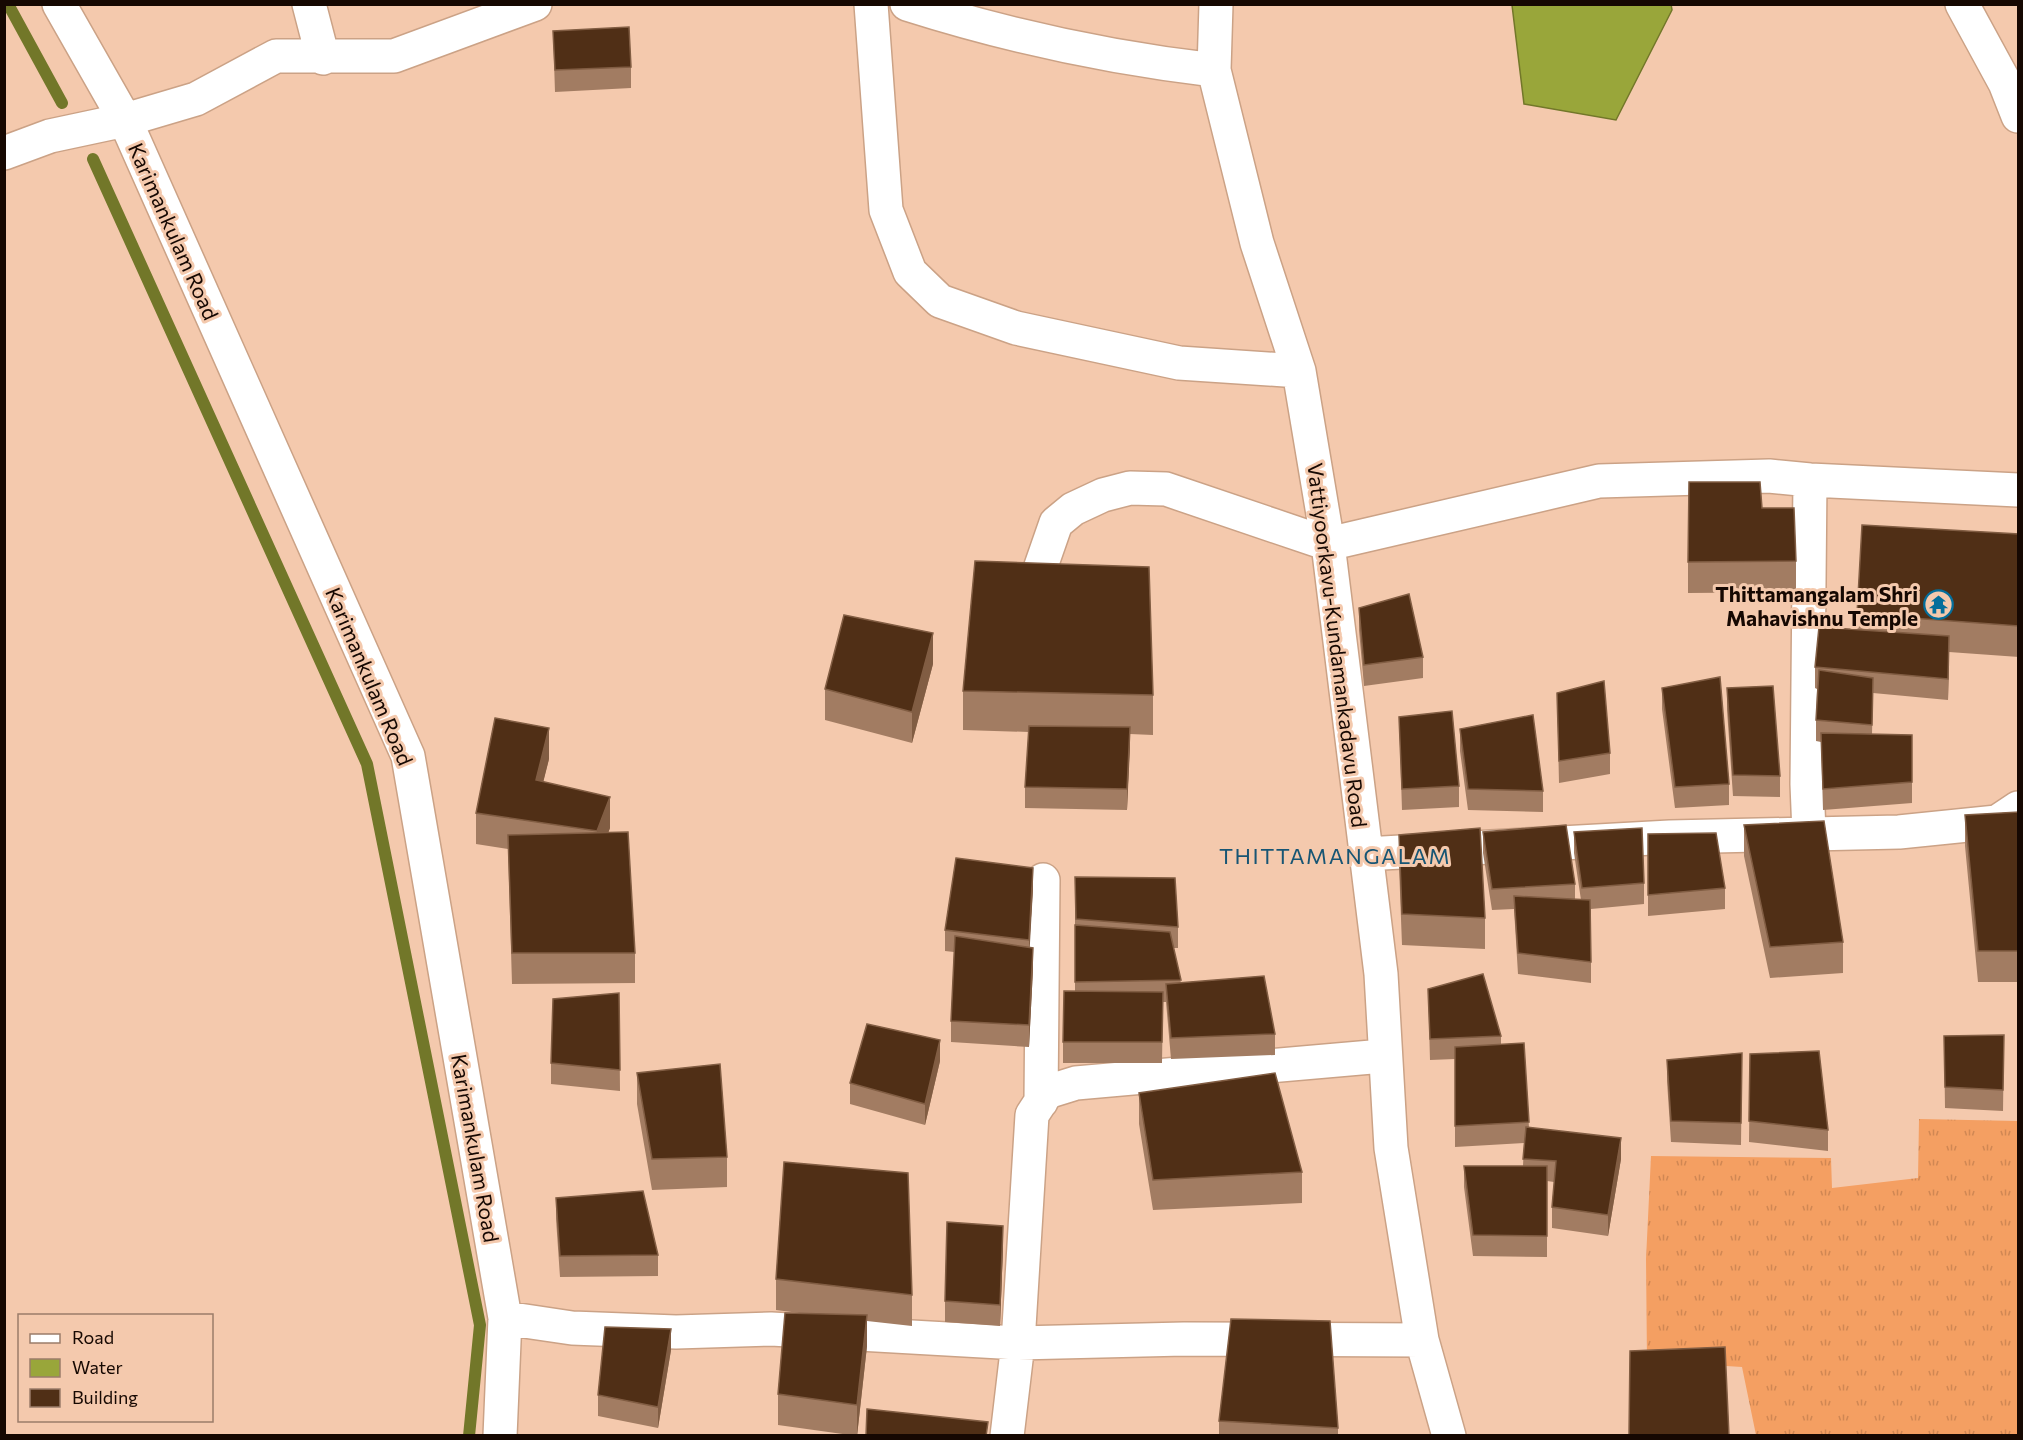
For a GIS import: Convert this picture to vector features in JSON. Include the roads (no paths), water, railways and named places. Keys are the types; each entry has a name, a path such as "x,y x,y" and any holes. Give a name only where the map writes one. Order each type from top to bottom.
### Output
{"street":[{"name":"Karimankulam Road","path":"59,4 125,120 408,756 505,1318 500,1436"},
{"path":"309,4 323,58"},
{"path":"4,153 50,136 125,120 196,99 276,56 323,58 394,56 535,4"},
{"path":"871,4 886,210 910,272 940,301 1016,328 1179,363 1299,371"},
{"path":"907,4 975,26 1061,46 1145,62 1214,70"},
{"name":"Vattiyoorkavu-Kundamankadavu Road","path":"1216,4 1214,70 1257,243 1299,371 1328,544 1381,974 1383,1056 1390,1148 1422,1340 1449,1436"},
{"path":"1962,4 2005,83 2019,116"},
{"path":"1040,569 1056,523 1073,509 1103,495 1130,488 1166,489 1328,544 1599,481 1769,476 2019,490"},
{"path":"1809,833 1807,784 1810,480"},
{"path":"1365,854 1536,843 1899,832 1998,822 2019,808"},
{"path":"1041,1102 1043,880"},
{"path":"1007,1436 1018,1342 1032,1115 1047,1092 1076,1083 1383,1056"},
{"path":"505,1318 572,1328 676,1332 771,1329 1018,1342 1184,1339 1422,1340"}],"water":[{"path":"1671,4 1672,10 1616,120 1524,104 1512,5"}],"waterway":[{"path":"8,4 62,103"},
{"path":"93,159 367,764 480,1325 469,1436"}],"place":[{"name":"Thittamangalam Shri Mahavishnu Temple","path":"1939,605"}],"district":[{"name":"THITTAMANGALAM","path":"1335,855"}]}
